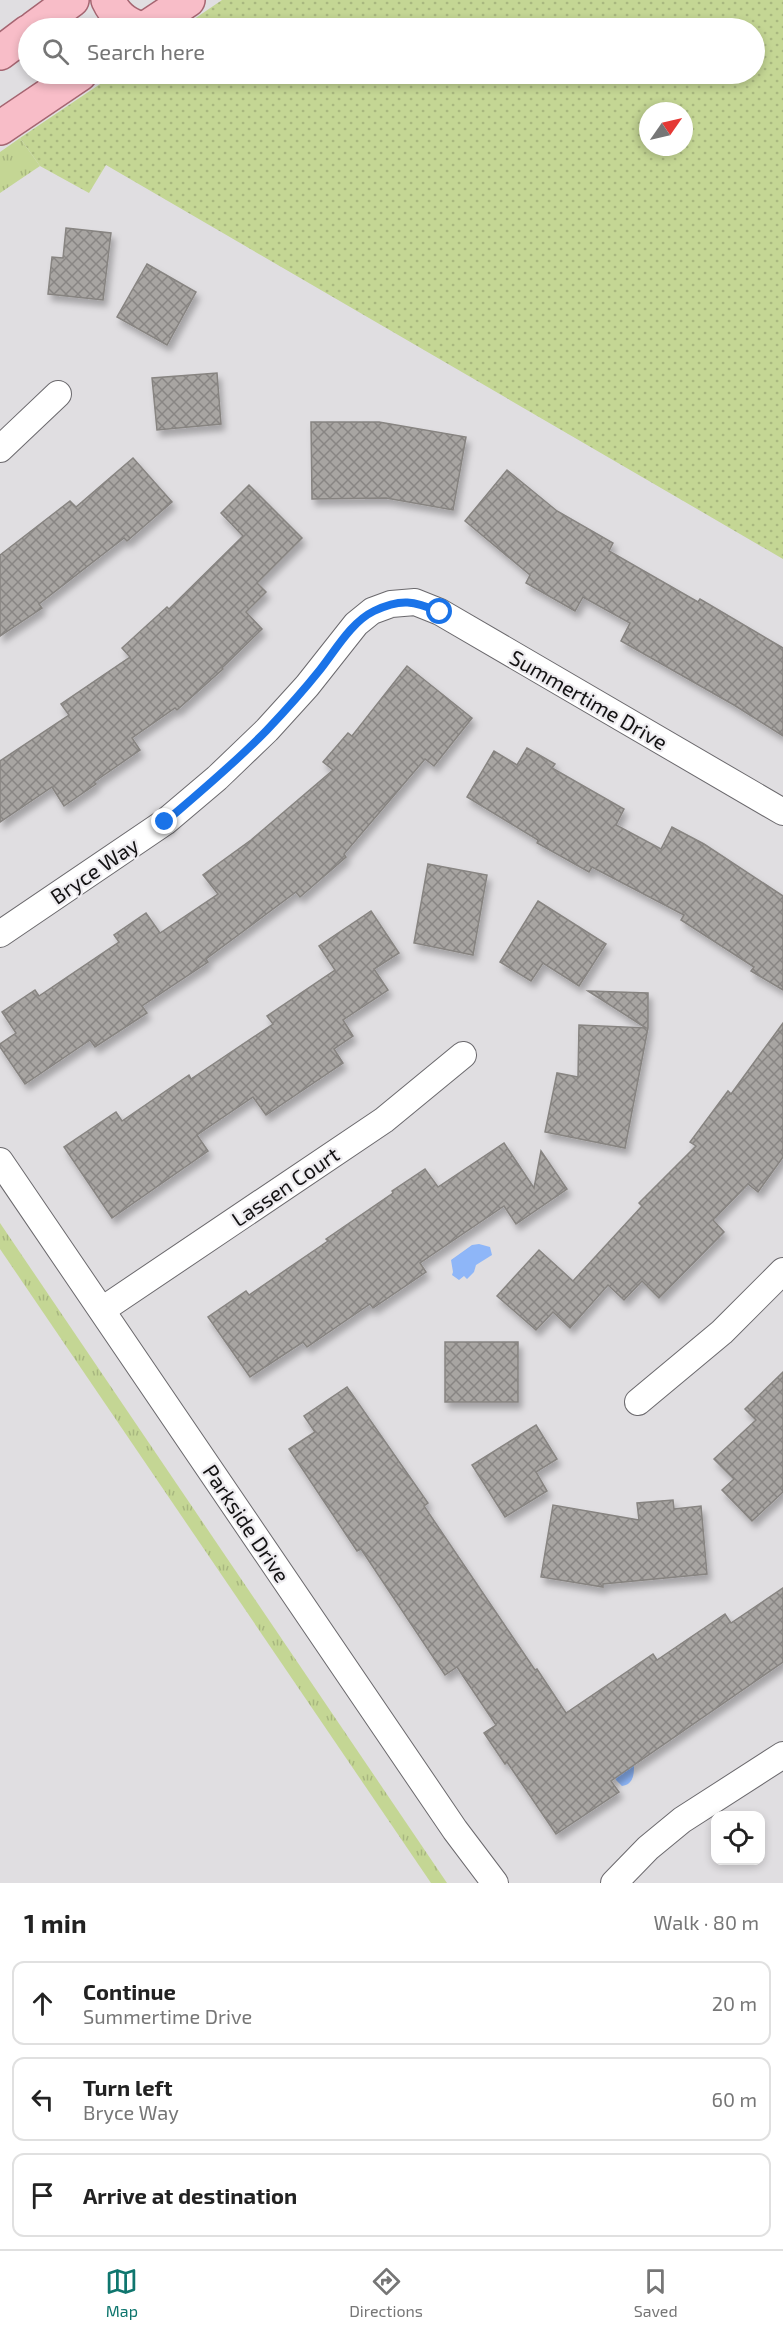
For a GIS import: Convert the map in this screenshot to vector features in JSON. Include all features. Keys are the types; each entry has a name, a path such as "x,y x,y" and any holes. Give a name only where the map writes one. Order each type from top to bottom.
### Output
{"main road":[{"path":"48,18 72,0"},
{"path":"108,0 113,11 121,18"},
{"path":"161,18 188,0"},
{"path":"0,53 18,40"},
{"path":"0,128 65,84"}],"street":[{"path":"0,449 58,394"},
{"name":"Summertime Drive","path":"391,604 415,602 440,612 783,812"},
{"name":"Bryce Way","path":"0,934 165,822 208,786 267,730 307,686 356,624 372,611 391,604"},
{"name":"Lassen Court","path":"102,1310 384,1120 463,1055"},
{"name":"Parkside Drive","path":"0,1161 448,1820 495,1883"},
{"path":"638,1402 722,1332 783,1271"},
{"path":"614,1883 648,1848 682,1820 783,1755"}],"green space":[{"path":"222,0 783,0 783,559 106,165 89,193 40,166 20,138 100,84 765,84 765,18 196,18"},
{"path":"20,138 40,166 0,193 0,152"},
{"path":"0,1223 447,1883 431,1883 0,1249"}],"water":[{"path":"472,1245 490,1247 492,1255 476,1265 474,1272 467,1279 464,1276 459,1280 452,1275 451,1260"},
{"path":"634,1761 632,1780 622,1786 616,1780 614,1772"}],"building":[{"path":"66,228 111,233 103,300 48,294 52,257 63,258"},
{"path":"147,264 196,292 167,345 117,317"},
{"path":"217,373 221,424 157,430 152,378"},
{"path":"311,422 379,422 466,437 453,510 386,498 312,499"},
{"path":"133,458 172,502 127,541 124,538 39,604 42,608 0,636 0,555 70,501 76,507"},
{"path":"507,470 557,511 613,543 609,551 698,602 700,599 783,648 783,736 734,705 621,641 630,623 583,597 575,611 526,583 530,575 465,521"},
{"path":"249,485 302,538 257,583 266,592 246,612 262,629 223,669 177,710 175,708 132,738 140,750 94,782 96,784 64,806 52,787 0,822 0,761 69,715 61,704 130,657 122,648 167,607 169,609 243,536 221,513"},
{"path":"407,666 472,718 434,766 425,759 344,854 346,857 300,897 296,892 206,959 208,962 142,1006 147,1013 95,1047 90,1040 25,1084 0,1047 0,1044 16,1033 2,1012 35,990 39,996 119,942 114,935 146,913 160,933 218,894 203,875 251,840 333,770 323,762 348,733 352,736"},
{"path":"527,748 555,764 552,768 624,809 616,825 661,849 672,827 704,844 783,896 783,990 751,971 754,967 681,920 684,915 592,867 589,872 537,843 538,840 467,797 494,751 517,765"},
{"path":"428,864 487,875 473,955 414,943"},
{"path":"538,901 606,944 579,986 543,963 531,981 500,962"},
{"path":"371,911 399,953 374,969 388,990 343,1020 353,1036 334,1049 343,1063 266,1115 253,1097 197,1135 208,1151 112,1218 64,1147 116,1112 122,1121 189,1075 191,1079 273,1024 267,1016 335,970 319,946"},
{"path":"588,991 648,993 648,1028 625,1148 545,1132 557,1073 578,1077 579,1025 646,1028"},
{"path":"783,1023 783,1157 758,1192 748,1184 713,1220 724,1232 659,1298 642,1281 624,1300 608,1285 570,1328 553,1312 536,1330 497,1296 539,1250 573,1281 642,1206 639,1203 696,1146 690,1142 728,1091 731,1094"},
{"path":"504,1143 534,1188 541,1151 567,1189 516,1224 504,1206 420,1263 426,1272 373,1308 370,1304 307,1347 303,1342 250,1377 208,1317 246,1291 249,1295 328,1241 326,1239 425,1169 438,1187"},
{"path":"445,1342 518,1342 518,1402 445,1402"},
{"path":"783,1372 783,1492 752,1521 722,1490 734,1479 714,1459 756,1420 745,1409"},
{"path":"347,1387 428,1503 424,1506 566,1713 653,1654 657,1660 725,1614 731,1623 783,1588 783,1662 611,1781 619,1792 556,1834 507,1762 505,1764 484,1733 496,1725 457,1667 445,1675 361,1549 357,1551 289,1449 315,1432 304,1416"},
{"path":"536,1425 557,1459 536,1472 547,1491 505,1517 472,1465"},
{"path":"673,1500 674,1509 701,1506 707,1574 603,1584 603,1587 541,1577 553,1505 639,1520 637,1503"}],"route":[{"path":"165,822 217,778 267,730 307,686 356,624 372,611 391,604 415,602 440,612"}]}
